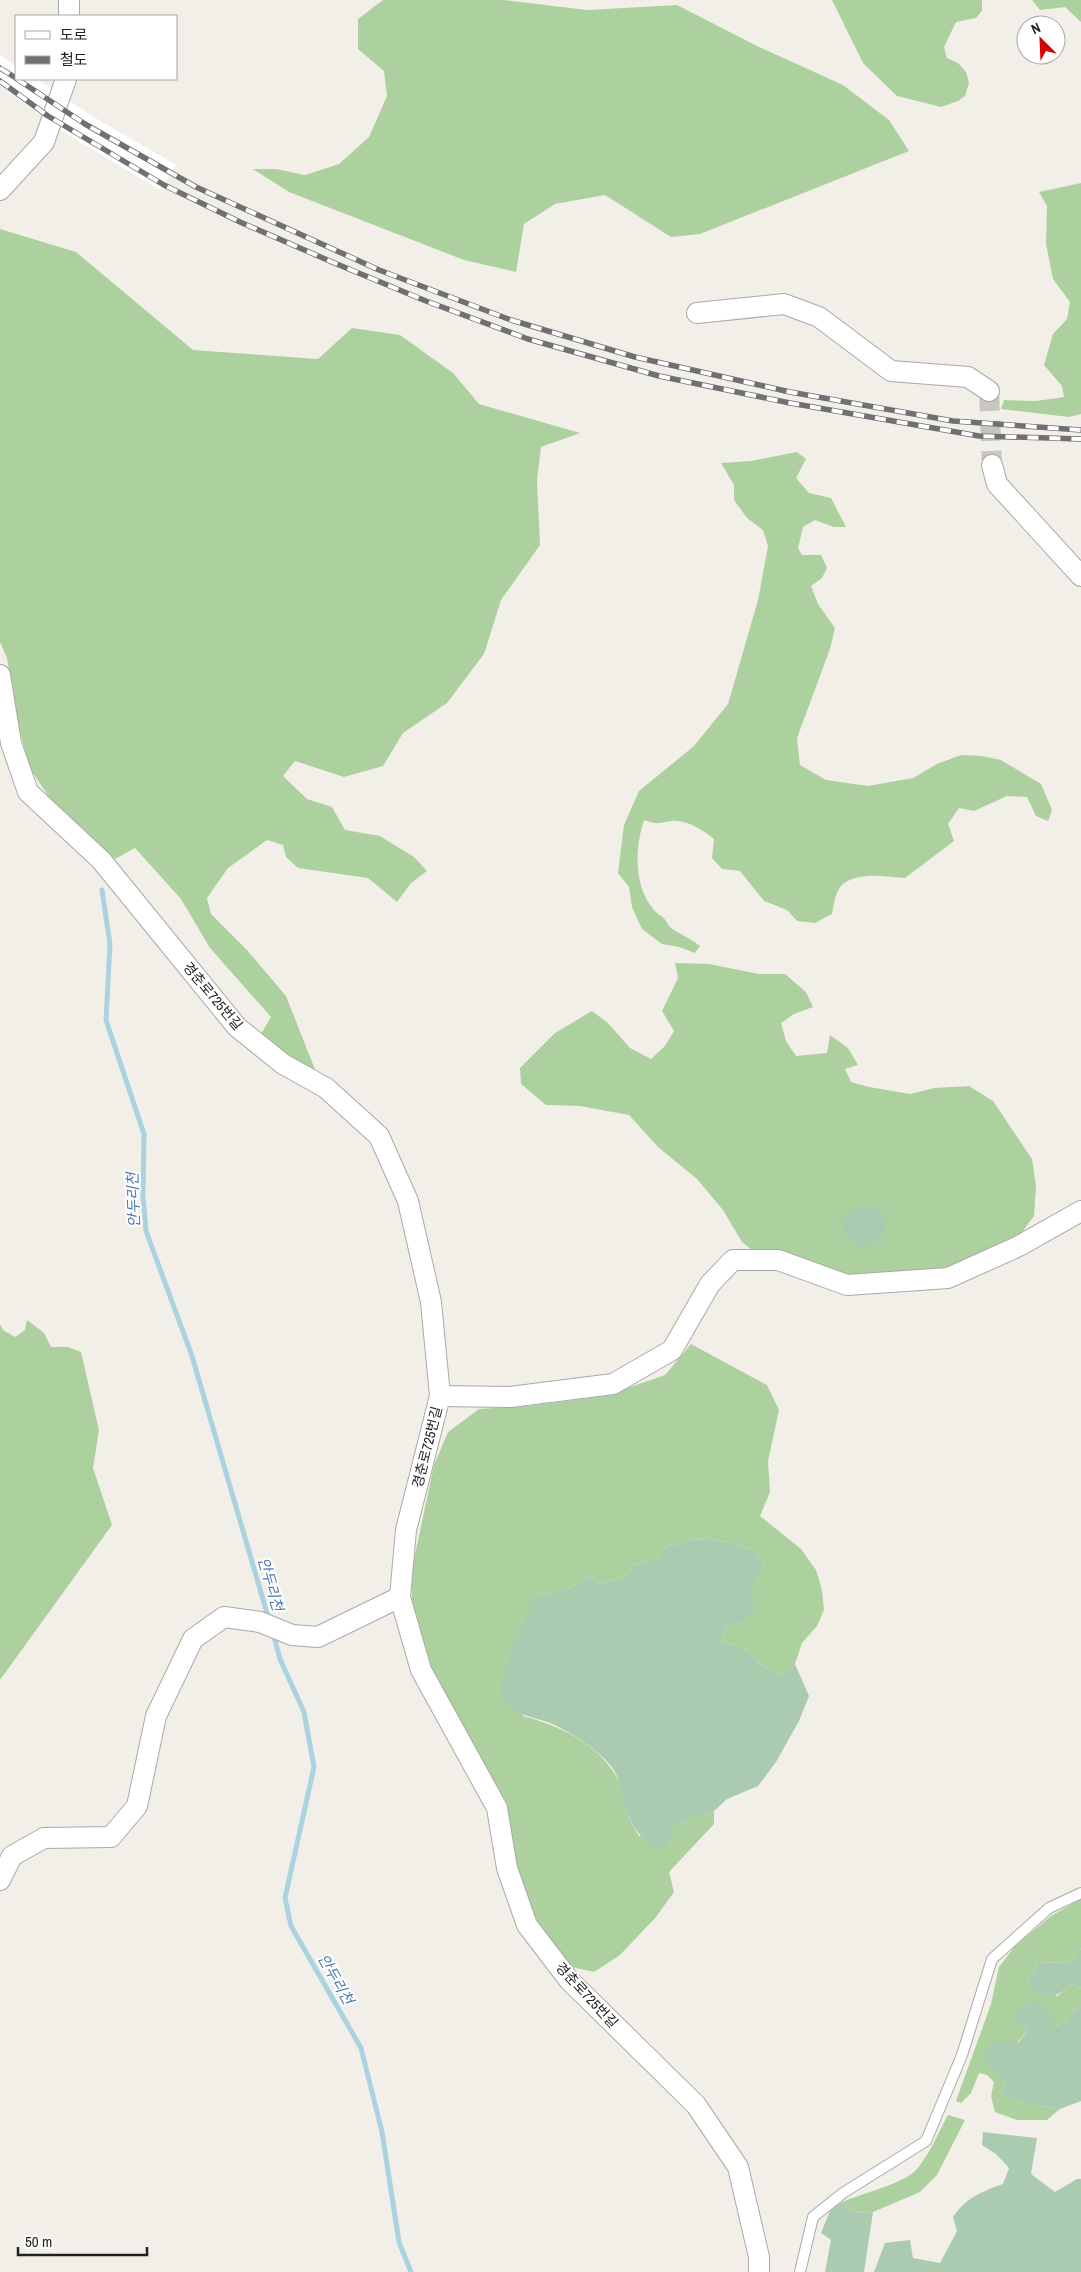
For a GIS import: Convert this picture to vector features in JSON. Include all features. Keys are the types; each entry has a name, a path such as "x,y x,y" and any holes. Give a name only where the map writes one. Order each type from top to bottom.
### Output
{"street":[{"path":"69,0 69,15"},
{"path":"0,190 44,142 66,80"},
{"path":"697,313 784,304 818,317 891,370 968,377 989,391"},
{"path":"992,465 997,484 1081,576"},
{"name":"경춘로725번길","path":"0,675 11,743 28,792 101,860 237,1027 283,1064 326,1088 379,1136 408,1201 431,1302 440,1396 406,1530 400,1597 421,1670 497,1808 507,1868 527,1925 569,1980 696,2105 738,2167 759,2257 759,2272"},
{"path":"440,1396 510,1397 613,1384 672,1350 710,1284 733,1260 778,1260 847,1285 948,1278 1018,1246 1081,1211"},
{"path":"0,1880 12,1856 44,1838 111,1838 137,1806 156,1716 193,1639 224,1616 260,1622 292,1635 318,1637 400,1597"}],"lane":[{"path":"800,2272 813,2217 842,2193 926,2141 962,2055 992,1959 1049,1908 1081,1893"}],"green space":[{"path":"383,0 503,0 587,10 677,5 759,47 843,85 889,120 909,151 700,234 671,237 605,195 555,204 524,224 516,272 464,260 289,192 253,169 276,169 305,175 339,164 369,137 387,96 384,71 358,49 358,19"},
{"path":"832,0 982,0 982,11 976,18 956,22 944,47 947,58 958,63 966,72 969,83 965,96 958,101 941,107 897,96 863,63"},
{"path":"1032,0 1081,0 1081,22 1065,7 1040,10"},
{"path":"1081,183 1081,414 1069,417 1001,409 1004,400 1036,401 1064,397 1062,386 1044,365 1053,334 1067,319 1070,302 1053,279 1046,244 1047,206 1039,192"},
{"path":"0,229 76,252 193,350 318,359 352,328 400,335 453,373 479,404 580,433 541,447 537,480 540,545 501,600 484,654 447,703 403,733 383,766 344,777 295,761 283,776 307,799 332,807 345,830 380,836 414,857 427,871 411,883 397,902 368,878 298,868 286,857 283,845 267,840 228,868 207,898 211,914 247,950 286,996 316,1072 303,1068 261,1034 271,1017 210,948 181,899 135,848 115,859 51,800 29,767 18,723 7,658 0,642"},
{"path":"797,452 806,459 796,478 809,493 831,498 846,527 834,527 815,520 803,527 798,548 802,555 821,555 827,568 822,578 811,586 818,604 835,628 830,649 797,738 800,765 826,780 868,786 913,778 937,764 961,755 982,756 1001,760 1041,784 1052,810 1048,821 1036,816 1027,797 1007,796 974,811 959,808 948,824 954,841 905,878 865,876 857,877 843,884 835,898 832,914 815,923 797,921 787,910 764,901 740,871 722,869 712,858 714,839 700,829 688,823 677,821 655,823 644,820 638,854 639,878 642,890 654,910 663,917 670,927 700,946 695,953 679,947 662,944 642,929 632,907 629,887 618,873 624,825 639,791 694,746 728,704 758,600 768,546 763,530 747,518 734,500 734,485 721,463 751,461"},
{"path":"675,963 709,964 759,974 785,974 806,992 813,1007 794,1014 781,1023 786,1041 796,1056 827,1053 830,1035 848,1048 858,1065 845,1069 851,1082 910,1094 934,1088 969,1086 993,1101 1032,1159 1036,1186 1034,1216 1019,1236 975,1259 930,1271 855,1280 753,1251 742,1242 723,1210 697,1179 658,1147 629,1115 580,1106 546,1105 521,1084 520,1068 555,1033 592,1011 608,1023 630,1048 651,1059 665,1046 674,1031 662,1011 678,978"},
{"path":"873,1205 886,1216 885,1230 880,1240 876,1243 857,1248 849,1241 845,1234 843,1216 858,1206"},
{"path":"27,1320 44,1333 51,1347 68,1347 81,1352 99,1430 93,1468 112,1525 0,1680 0,1324 3,1330 15,1337 25,1330"},
{"path":"691,1344 767,1385 779,1410 768,1461 770,1492 760,1516 801,1549 816,1570 822,1590 824,1610 817,1626 802,1643 795,1664 781,1676 761,1665 747,1650 721,1641 725,1627 742,1623 751,1592 764,1564 756,1552 733,1542 695,1539 666,1547 658,1558 634,1565 622,1579 600,1584 588,1576 571,1588 535,1597 523,1626 523,1716 567,1732 592,1748 603,1759 621,1785 628,1815 639,1836 670,1831 677,1824 714,1811 714,1824 669,1872 674,1892 656,1917 620,1955 594,1972 567,1966 546,1937 523,1899 435,1681 412,1607 412,1569 434,1465 448,1432 479,1409 528,1406 604,1396 665,1375"},
{"path":"695,1539 733,1542 756,1552 764,1564 751,1592 755,1607 742,1623 725,1627 721,1641 747,1650 761,1665 781,1676 795,1664 809,1696 799,1721 776,1762 758,1786 727,1799 714,1811 677,1824 670,1831 668,1848 653,1848 645,1841 630,1820 620,1783 610,1765 584,1742 562,1729 548,1722 524,1715 509,1707 501,1694 501,1685 513,1646 534,1597 571,1588 588,1576 600,1584 622,1579 634,1565 658,1558 666,1547"},
{"path":"1081,1899 1081,1948 1073,1960 1062,1963 1038,1962 1027,1982 1057,1996 1072,1984 1081,1988 1081,2006 1073,2011 1066,2023 1055,2025 1014,2020 1028,2029 1018,2042 994,2042 1006,2080 1001,2094 1027,2104 1060,2109 1047,2120 1017,2120 995,2112 991,2096 994,2082 987,2075 979,2073 971,2093 961,2103 956,2101 991,2004 999,1967 1015,1946 1051,1916"},
{"path":"1081,1948 1081,1988 1072,1984 1054,1996 1032,1992 1027,1982 1038,1962 1062,1963 1073,1960"},
{"path":"1029,2002 1047,2005 1055,2025 1066,2023 1073,2011 1081,2006 1081,2101 1060,2109 1027,2104 1001,2094 1006,2080 983,2062 988,2049 994,2042 1019,2042 1028,2029 1013,2020 1017,2010"},
{"path":"948,2115 965,2120 937,2175 920,2192 873,2212 853,2213 842,2202 903,2179 911,2174 926,2157"},
{"path":"983,2132 1037,2138 1031,2174 1055,2192 1077,2179 1081,2179 1081,2272 874,2272 885,2243 910,2240 913,2258 940,2263 957,2231 953,2217 958,2210 975,2196 1003,2184 1009,2168 996,2154 982,2145"},
{"path":"842,2202 853,2213 873,2212 864,2272 825,2272 831,2240 821,2233 830,2211"}],"pier":[{"path":"0,55 15,65 15,80 38,80 97,119 176,165 160,190 70,136 0,86"}],"waterway":[{"name":"안두리천","path":"102,890 110,944 106,1020 144,1134 143,1196 146,1231 192,1356 269,1620"},
{"name":"안두리천","path":"273,1633 280,1659 304,1712 314,1767 285,1898 291,1926 361,2048 382,2132 399,2242 411,2272"}],"tunnel":[{"path":"989,391 992,465"}],"railway":[{"path":"0,68 15,77"},
{"path":"19,80 85,124 196,187 379,270 511,320 635,357 790,392 953,421 1081,430"},
{"path":"0,81 48,116 164,185 240,222 332,262 426,301 528,339 659,376 790,403 979,436 1081,439"}]}
